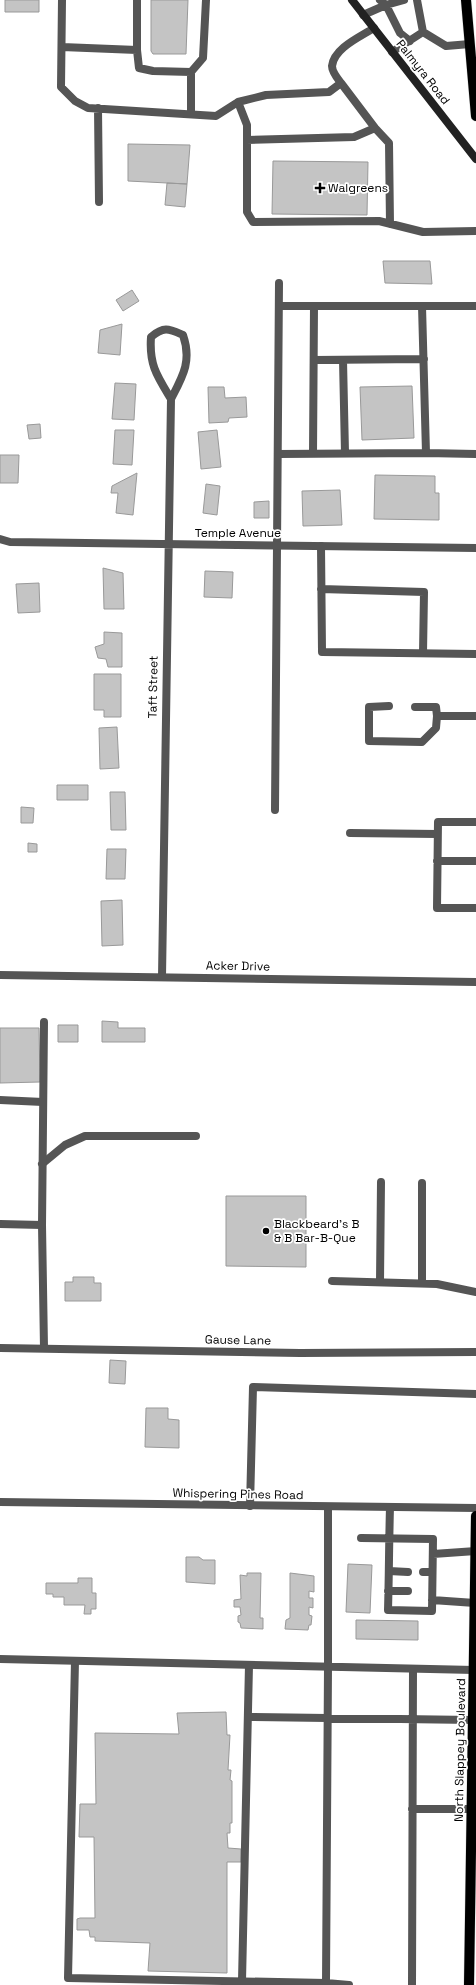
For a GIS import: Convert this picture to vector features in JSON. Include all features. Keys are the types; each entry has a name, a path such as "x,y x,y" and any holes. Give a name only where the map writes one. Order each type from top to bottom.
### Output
{"main road":[{"name":"Palmyra Road","path":"352,0 476,159"},
{"path":"466,0 472,25 470,44 476,116"},
{"name":"North Slappey Boulevard","path":"469,1985 473,1971 472,1809 476,1516"}],"street":[{"path":"62,0 61,87 75,100 88,108 216,116 238,102 266,95 329,92 341,82"},
{"path":"137,0 137,50 139,68 153,71 191,72"},
{"path":"191,114 191,72 203,58 206,0"},
{"path":"363,14 383,2 404,0"},
{"path":"417,0 423,32 446,46 470,44"},
{"path":"383,2 400,32 410,41"},
{"path":"374,28 336,54 332,66 334,73 375,128 389,143 390,224"},
{"path":"392,52 423,32"},
{"path":"62,47 137,50"},
{"path":"238,102 247,125 247,212 253,222 379,221 423,232 476,230"},
{"path":"98,108 99,202"},
{"path":"247,140 354,137 375,128"},
{"path":"275,810 279,283"},
{"path":"279,306 476,306"},
{"path":"313,454 314,306"},
{"path":"422,306 426,453"},
{"name":"Taft Street","path":"162,977 167,545 171,399 182,378 188,359 183,335 170,330 159,330 151,338 150,355 156,374 171,399"},
{"path":"314,360 424,359"},
{"path":"343,360 345,453"},
{"path":"278,454 476,454"},
{"name":"Temple Avenue","path":"0,539 10,542 167,545 476,548"},
{"path":"321,546 322,652 476,654"},
{"path":"321,589 424,592 423,653"},
{"path":"389,706 369,707 369,741 422,742 436,728 436,707 415,707"},
{"path":"437,716 476,716"},
{"path":"476,822 438,822 437,834 437,908 476,908"},
{"path":"350,833 437,834"},
{"path":"437,861 476,861"},
{"name":"Acker Drive","path":"0,975 476,982"},
{"path":"44,1022 42,1164 44,1348"},
{"path":"0,1100 43,1102"},
{"path":"42,1164 65,1145 85,1136 196,1136"},
{"path":"380,1282 381,1182"},
{"path":"422,1183 422,1283"},
{"path":"0,1224 42,1225"},
{"path":"332,1281 437,1284 476,1292"},
{"name":"Gause Lane","path":"0,1348 300,1353 476,1352"},
{"path":"250,1506 253,1387 476,1394"},
{"name":"Whispering Pines Road","path":"0,1502 476,1508"},
{"path":"326,1983 328,1507"},
{"path":"361,1538 389,1538 433,1539 432,1611 388,1610 389,1538 390,1507"},
{"path":"433,1554 476,1551"},
{"path":"389,1571 408,1572"},
{"path":"423,1572 432,1572"},
{"path":"388,1591 408,1591"},
{"path":"423,1592 432,1592"},
{"path":"432,1600 475,1597"},
{"path":"0,1659 474,1670"},
{"path":"75,1661 68,1978 242,1981 295,1984 326,1983 349,1985"},
{"path":"242,1981 249,1665"},
{"path":"412,1985 413,1669"},
{"path":"248,1717 473,1720"},
{"path":"412,1809 472,1809"}],"building":[{"path":"5,0 39,0 39,12 5,12"},
{"path":"151,0 188,0 186,54 153,54 151,51"},
{"path":"128,144 190,145 187,184 128,181"},
{"name":"Walgreens","path":"273,161 368,162 367,215 272,214"},
{"path":"167,183 187,184 185,207 165,205"},
{"path":"383,261 430,261 432,284 385,283"},
{"path":"132,290 139,301 123,311 116,300"},
{"path":"122,324 120,355 98,353 100,330"},
{"path":"115,383 136,384 134,420 112,419"},
{"path":"412,386 414,438 362,440 360,387"},
{"path":"208,387 224,387 225,398 246,397 247,417 229,418 228,422 209,423"},
{"path":"40,424 41,438 29,439 27,425"},
{"path":"115,430 134,430 132,465 113,464"},
{"path":"217,430 221,467 201,469 198,432"},
{"path":"0,455 19,455 18,483 0,483"},
{"path":"137,473 133,515 116,513 118,493 111,493 112,486"},
{"path":"375,475 435,476 435,493 439,493 439,520 374,519"},
{"path":"206,484 220,486 217,515 203,513"},
{"path":"340,490 342,525 303,526 302,491"},
{"path":"269,501 269,518 254,518 254,502"},
{"path":"103,568 123,573 124,609 104,609"},
{"path":"205,571 233,572 232,598 204,597"},
{"path":"39,583 40,612 18,613 16,584"},
{"path":"104,632 122,633 122,667 108,667 106,659 98,658 95,647 104,644"},
{"path":"94,674 121,674 121,717 104,717 104,710 94,710"},
{"path":"117,727 119,768 100,769 99,728"},
{"path":"57,785 88,785 88,800 57,800"},
{"path":"110,792 125,792 126,830 111,830"},
{"path":"21,807 34,808 33,823 21,823"},
{"path":"28,843 37,844 37,852 28,852"},
{"path":"107,849 126,849 125,879 106,879"},
{"path":"122,900 123,945 102,946 101,901"},
{"path":"102,1021 118,1022 118,1028 145,1028 145,1042 102,1042"},
{"path":"58,1025 78,1025 78,1042 58,1042"},
{"path":"0,1028 39,1028 40,1082 0,1083"},
{"name":"Blackbeard's B & B Bar-B-Que","path":"226,1196 306,1196 306,1267 226,1266"},
{"path":"73,1277 94,1277 94,1283 101,1283 101,1301 65,1301 65,1282 73,1282"},
{"path":"110,1360 126,1361 125,1384 109,1383"},
{"path":"146,1408 168,1408 168,1419 179,1420 179,1448 145,1447"},
{"path":"186,1557 199,1557 203,1560 215,1560 215,1584 186,1582"},
{"path":"348,1564 372,1565 370,1613 346,1612"},
{"path":"247,1573 261,1573 260,1618 263,1618 263,1629 241,1628 240,1623 238,1622 238,1616 241,1615 240,1607 234,1607 234,1600 241,1599 240,1575 247,1576"},
{"path":"290,1573 314,1576 314,1592 309,1591 309,1598 313,1598 313,1608 309,1607 309,1615 312,1616 311,1625 309,1625 308,1630 285,1629 286,1620 290,1618"},
{"path":"78,1578 92,1578 92,1593 96,1593 96,1609 91,1609 91,1614 84,1614 85,1605 64,1605 64,1597 53,1597 53,1594 46,1594 46,1583 78,1583"},
{"path":"356,1620 418,1621 418,1640 356,1639"},
{"path":"226,1712 227,1735 230,1735 228,1770 231,1770 230,1780 232,1781 232,1823 230,1823 230,1833 227,1833 228,1848 241,1849 241,1862 227,1862 227,1973 148,1971 150,1943 95,1941 95,1937 90,1937 89,1930 77,1930 77,1919 95,1918 94,1837 79,1837 80,1804 96,1804 95,1733 179,1734 177,1713"}],"place":[{"name":"Walgreens","path":"320,188"},
{"name":"Blackbeard's B & B Bar-B-Que","path":"266,1231"}]}
